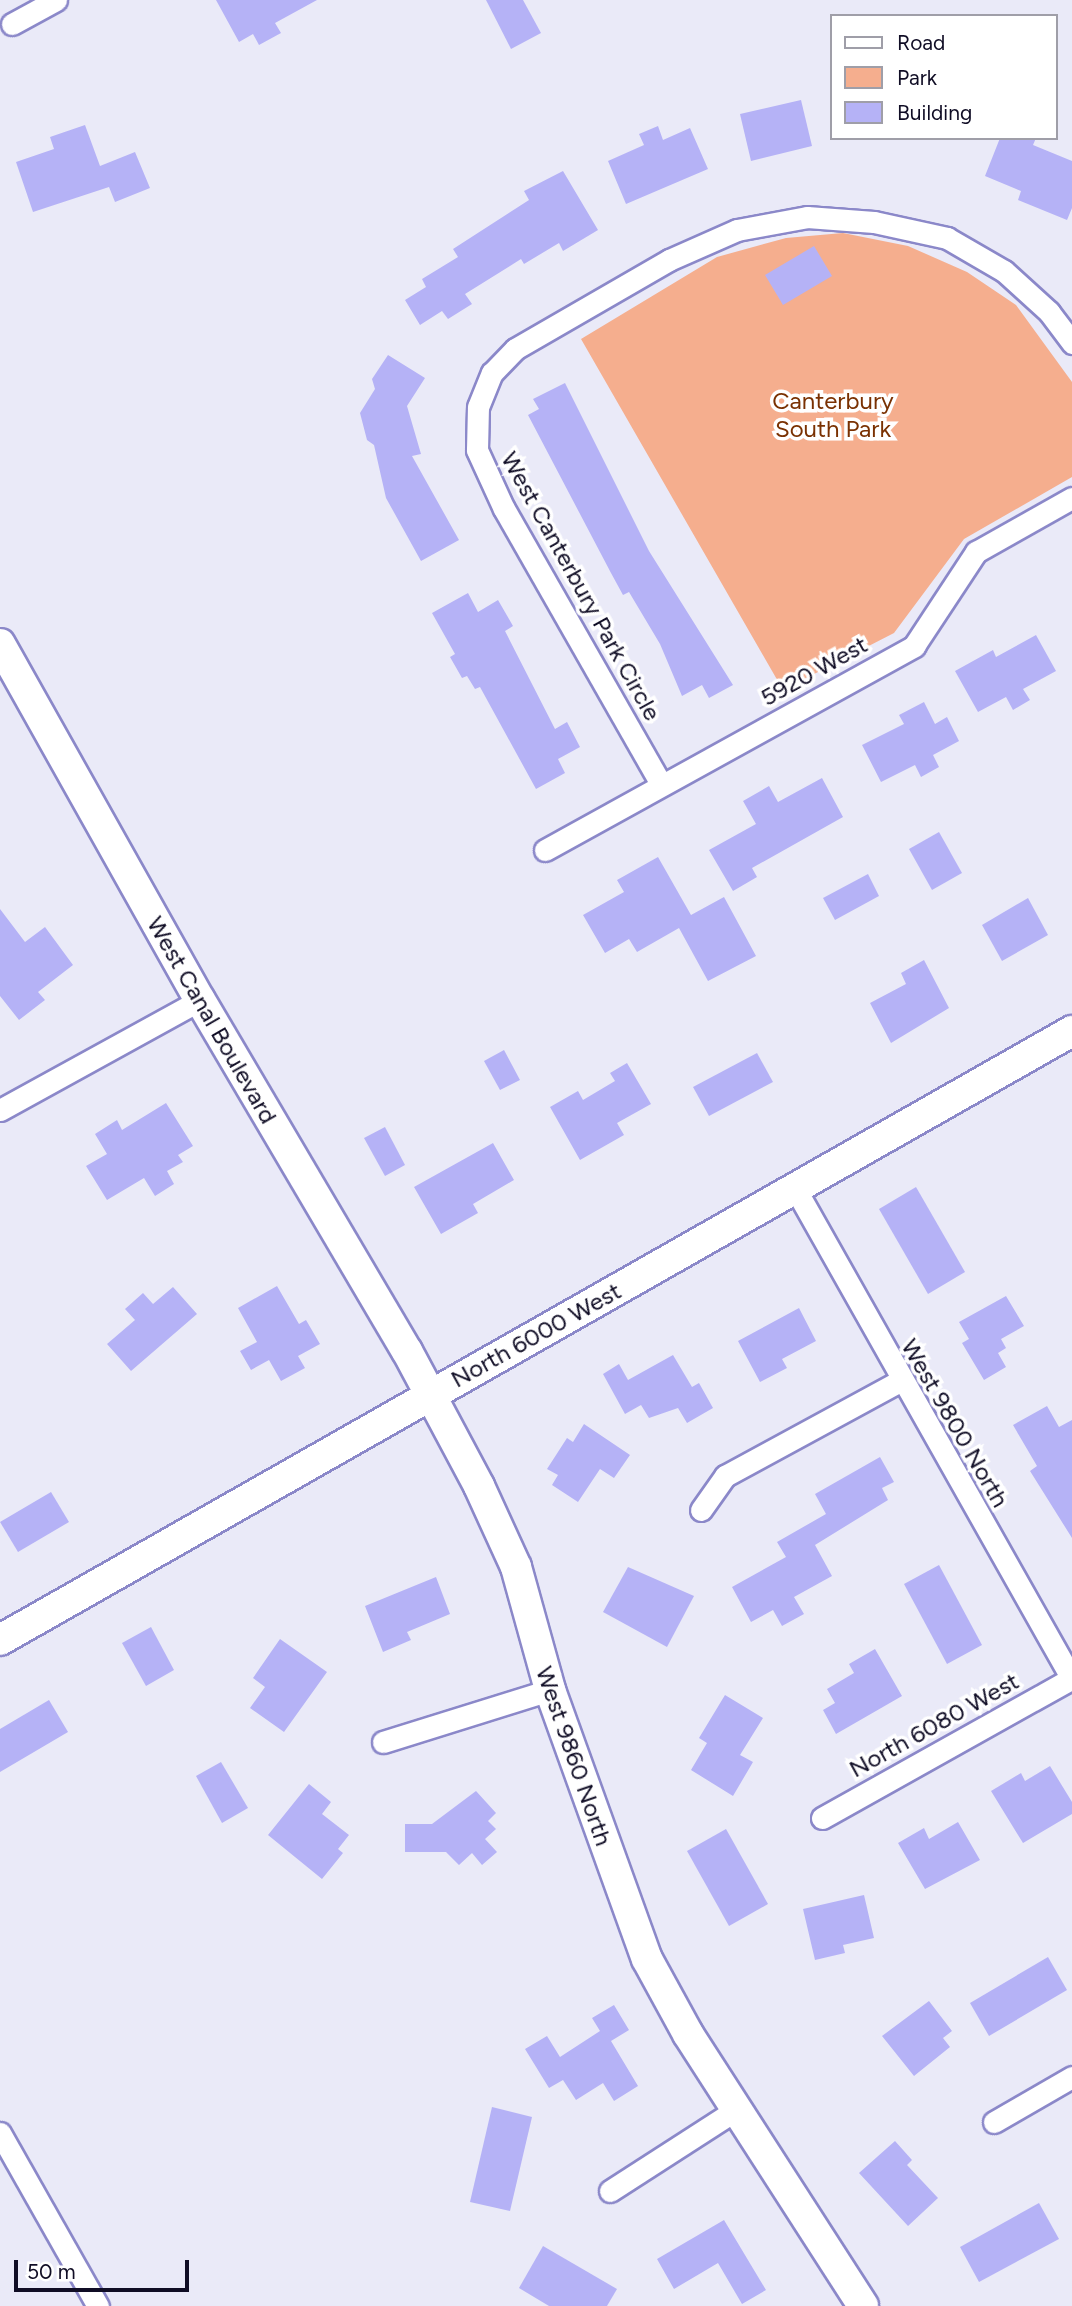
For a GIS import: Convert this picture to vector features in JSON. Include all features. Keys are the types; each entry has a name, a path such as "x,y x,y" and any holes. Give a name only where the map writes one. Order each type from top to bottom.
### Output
{"street":[{"path":"12,24 56,0"},
{"name":"West Canterbury Park Circle","path":"661,784 504,509 477,450 478,407 492,373 515,349 669,260 737,229 807,217 874,222 947,238 1004,271 1049,312 1072,343"},
{"name":"5920 West","path":"545,850 914,646 976,552 1072,498"},
{"name":"West Canal Boulevard","path":"0,644 200,1000 429,1395"},
{"path":"0,1110 200,1000"},
{"name":"North 6000 West","path":"0,1640 1072,1031"},
{"name":"West 9800 North","path":"796,1190 900,1381 1072,1679"},
{"path":"701,1510 725,1476 900,1381"},
{"name":"West 9860 North","path":"429,1395 479,1486 516,1567 550,1690 647,1959 688,2034 739,2108 863,2306"},
{"name":"North 6080 West","path":"822,1818 1072,1679"},
{"path":"383,1742 550,1690"},
{"path":"994,2122 1072,2077"},
{"path":"610,2191 739,2108"},
{"path":"0,2133 98,2306"}],"green space":[{"name":"Canterbury South Park","path":"843,233 908,246 967,272 1016,305 1072,382 1072,477 964,539 894,633 783,690 581,339 717,257 786,238"}],"building":[{"path":"216,0 317,0 275,23 281,33 259,45 253,34 239,42"},
{"path":"486,0 523,0 541,33 511,49"},
{"path":"801,100 812,146 751,161 740,114"},
{"path":"85,125 100,166 135,152 150,188 115,202 109,187 33,212 16,162 54,149 50,137"},
{"path":"658,126 663,140 690,128 708,169 626,204 608,161 644,145 639,134"},
{"path":"999,140 1035,140 1033,145 1072,161 1072,208 1067,220 1018,200 1021,191 985,176"},
{"path":"563,171 598,230 563,251 559,243 524,264 521,259 465,294 472,304 448,319 442,311 420,325 405,300 426,287 422,279 458,257 453,249 529,200 524,191"},
{"path":"814,246 832,276 783,305 765,275"},
{"path":"388,355 425,378 407,406 421,454 412,456 459,540 421,561 386,498 374,445 367,440 360,413 375,389 372,379"},
{"path":"565,383 649,551 733,685 709,698 702,685 682,696 660,644 629,592 623,595 528,415 539,409 533,399"},
{"path":"468,593 478,612 498,600 513,626 505,631 555,729 567,722 580,747 558,759 565,773 536,789 480,687 475,689 467,676 462,678 450,657 455,654 432,613"},
{"path":"1036,635 1056,671 1023,689 1030,700 1013,710 1006,697 978,712 955,671 993,650 996,657"},
{"path":"924,702 935,724 947,717 959,741 933,755 939,767 921,777 915,765 881,782 862,745 904,724 899,715"},
{"path":"822,778 843,817 752,868 757,877 733,891 709,850 756,824 743,801 769,786 778,802"},
{"path":"939,832 962,873 932,890 909,849"},
{"path":"658,857 691,915 724,897 756,956 708,981 679,928 637,952 629,939 605,953 583,915 624,892 617,880"},
{"path":"868,874 879,896 835,920 823,898"},
{"path":"1028,898 1048,935 1002,961 982,925"},
{"path":"0,909 25,942 45,927 73,965 38,992 45,1000 19,1020 0,996"},
{"path":"924,960 949,1008 891,1043 870,1003 906,984 901,973"},
{"path":"504,1050 520,1080 500,1090 484,1061"},
{"path":"757,1053 773,1082 709,1116 693,1087"},
{"path":"627,1063 651,1104 617,1123 624,1135 580,1160 550,1107 578,1091 583,1100 615,1081 610,1073"},
{"path":"166,1103 193,1146 178,1155 183,1162 167,1171 174,1184 155,1196 144,1178 107,1200 86,1166 107,1154 95,1134 117,1120 122,1130"},
{"path":"385,1127 405,1165 385,1176 364,1138"},
{"path":"493,1143 514,1180 473,1204 478,1213 441,1234 414,1187"},
{"path":"916,1187 965,1272 928,1294 879,1209"},
{"path":"277,1286 299,1324 306,1320 320,1344 298,1356 305,1368 281,1381 269,1360 251,1370 240,1351 257,1342 238,1308"},
{"path":"173,1287 197,1314 131,1371 107,1344 135,1320 125,1309 143,1293 153,1304"},
{"path":"1006,1296 1024,1326 1001,1339 1006,1348 998,1353 1006,1367 984,1380 962,1343 969,1339 959,1322"},
{"path":"799,1308 816,1341 782,1359 787,1368 760,1382 738,1341"},
{"path":"673,1355 692,1387 699,1383 713,1408 687,1423 678,1408 649,1418 641,1405 625,1414 603,1374 619,1364 628,1380"},
{"path":"1047,1406 1059,1427 1072,1420 1072,1538 1030,1471 1037,1466 1013,1425"},
{"path":"584,1424 630,1455 614,1478 600,1469 578,1502 552,1485 558,1475 547,1469 567,1438 573,1442"},
{"path":"880,1457 894,1482 882,1488 888,1500 815,1545 832,1576 794,1597 804,1614 782,1626 773,1610 751,1622 732,1587 786,1557 777,1542 826,1514 815,1494"},
{"path":"51,1492 69,1522 18,1552 0,1522"},
{"path":"939,1565 982,1645 947,1664 904,1584"},
{"path":"628,1567 694,1596 667,1647 603,1612"},
{"path":"436,1577 450,1614 407,1632 411,1640 383,1652 365,1606"},
{"path":"151,1627 174,1670 146,1686 122,1643"},
{"path":"280,1639 327,1672 284,1732 250,1708 265,1687 253,1678"},
{"path":"875,1649 902,1696 836,1734 823,1710 835,1703 827,1689 854,1673 849,1664"},
{"path":"725,1695 763,1718 740,1755 753,1762 733,1796 691,1770 707,1743 699,1738"},
{"path":"49,1700 68,1732 0,1772 0,1729"},
{"path":"221,1762 248,1808 222,1823 196,1776"},
{"path":"1050,1766 1072,1802 1072,1814 1023,1843 991,1791 1021,1773 1025,1781"},
{"path":"309,1784 331,1802 322,1814 349,1835 338,1849 343,1853 322,1879 268,1835"},
{"path":"476,1791 496,1813 488,1821 496,1829 485,1839 497,1852 482,1865 472,1853 459,1865 446,1852 405,1852 405,1824 432,1824"},
{"path":"958,1822 980,1860 925,1889 898,1843 924,1828 929,1839"},
{"path":"726,1829 768,1904 729,1926 687,1851"},
{"path":"864,1895 874,1938 843,1945 845,1953 815,1960 803,1909"},
{"path":"1048,1957 1067,1990 989,2036 970,2003"},
{"path":"929,2001 952,2031 943,2038 950,2047 914,2076 882,2036"},
{"path":"614,2005 629,2030 611,2041 638,2086 614,2101 603,2083 576,2100 563,2080 549,2088 525,2049 547,2036 560,2057 600,2031 592,2018"},
{"path":"492,2107 532,2117 510,2211 470,2202"},
{"path":"895,2141 912,2160 907,2165 938,2198 908,2226 859,2173"},
{"path":"1039,2203 1059,2239 979,2282 960,2247"},
{"path":"724,2220 766,2290 742,2304 718,2263 674,2289 657,2259"},
{"path":"543,2246 617,2289 607,2306 549,2306 519,2288"}]}
